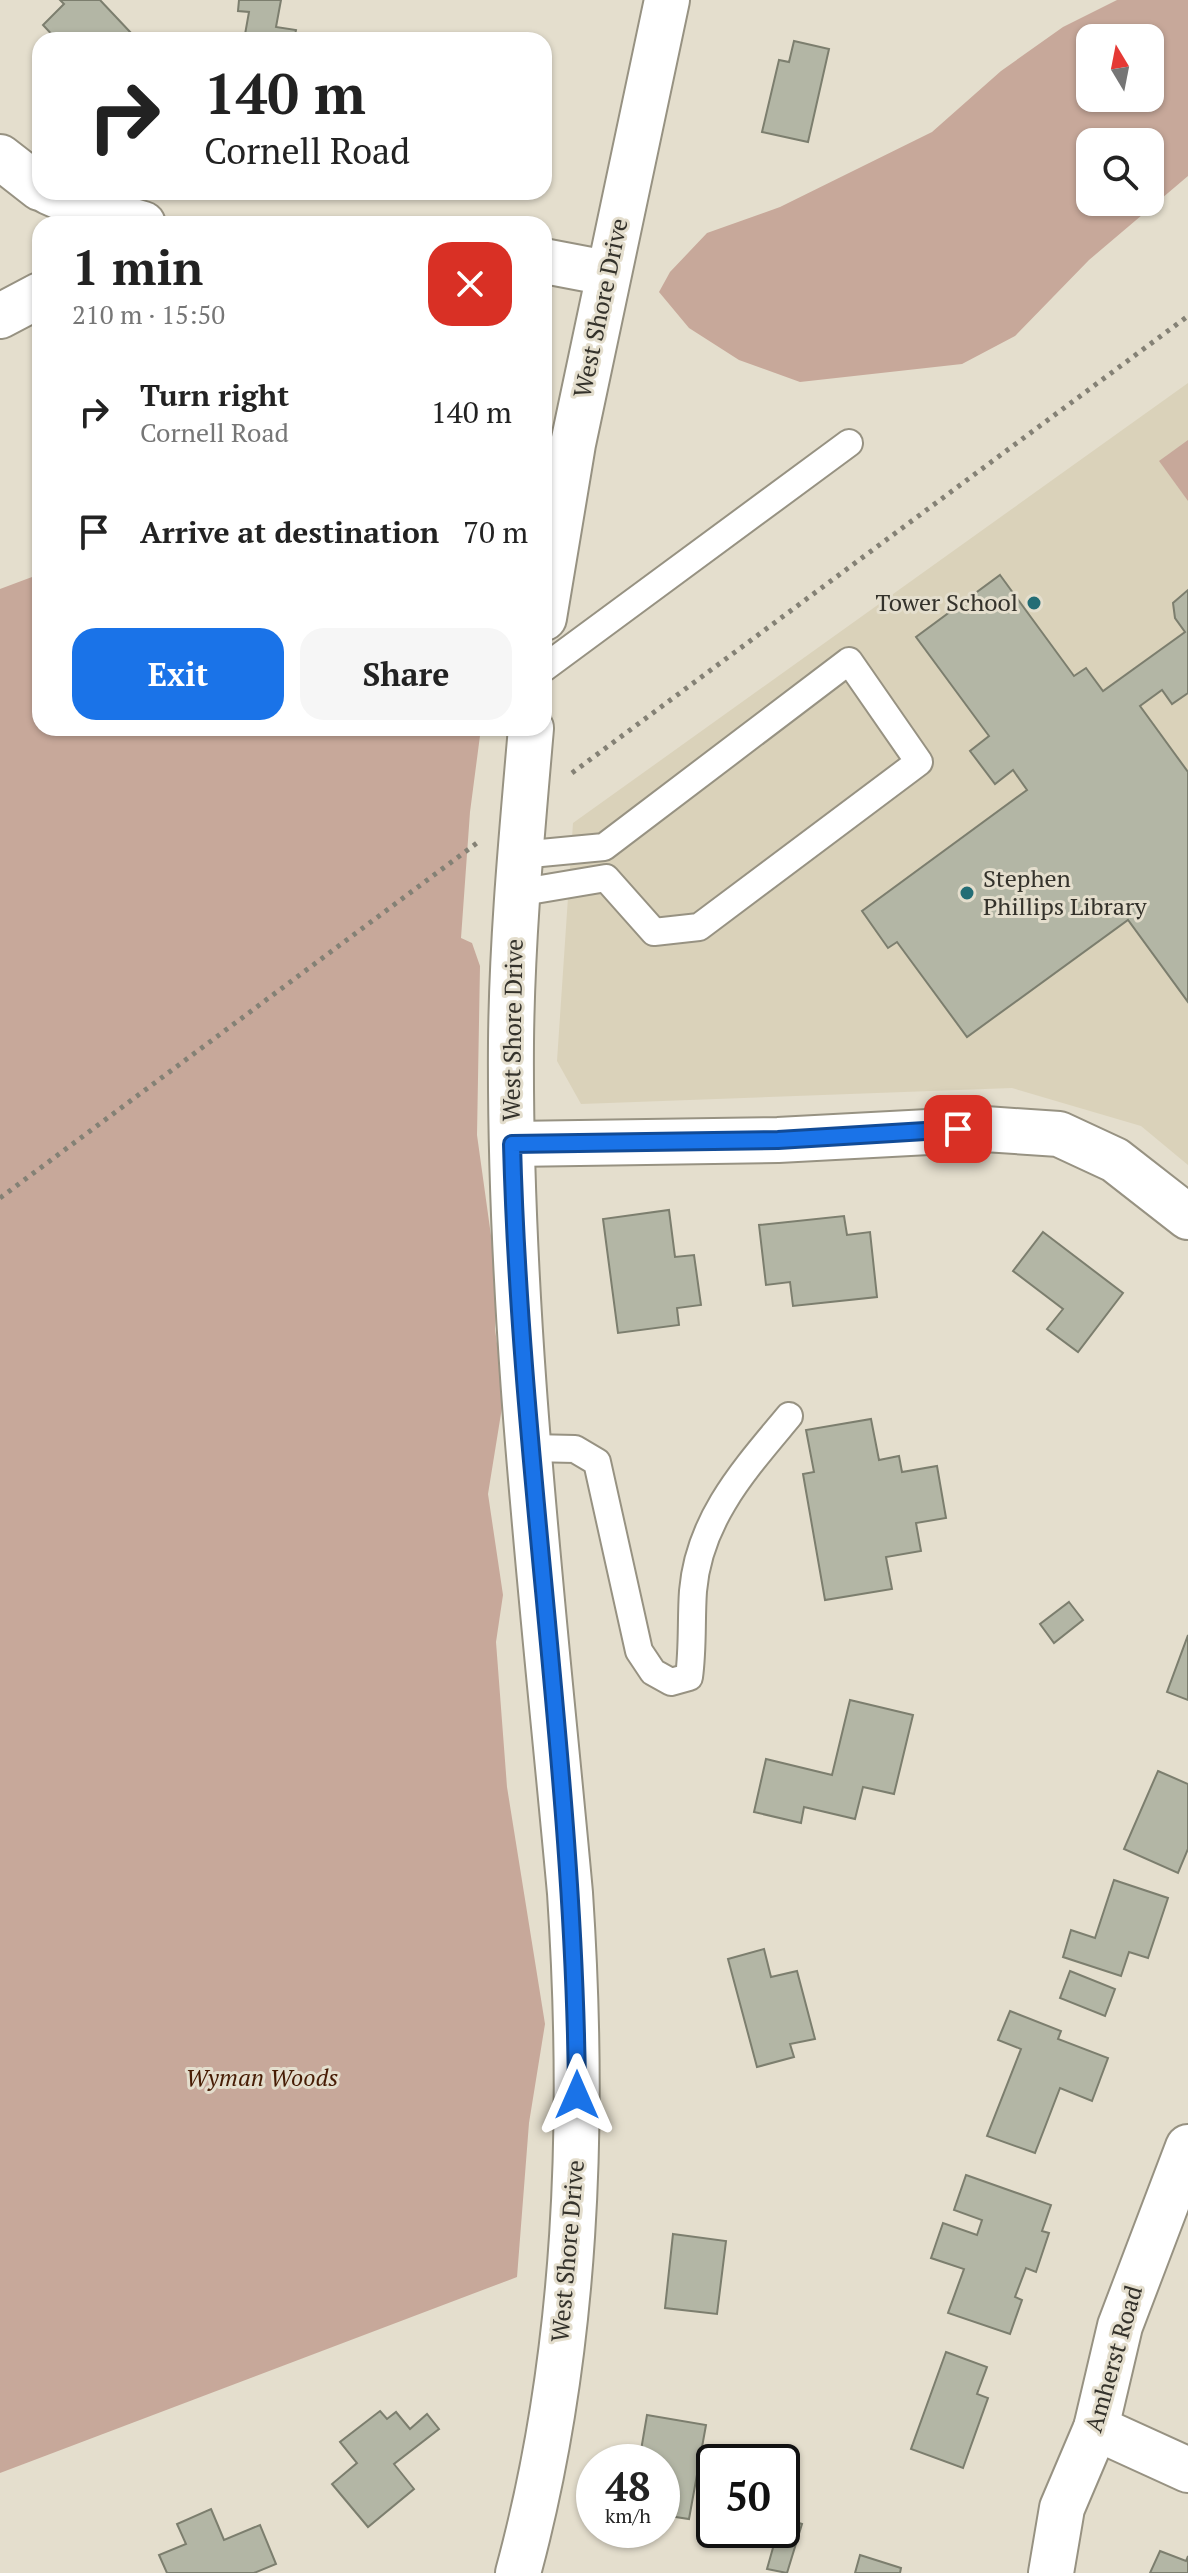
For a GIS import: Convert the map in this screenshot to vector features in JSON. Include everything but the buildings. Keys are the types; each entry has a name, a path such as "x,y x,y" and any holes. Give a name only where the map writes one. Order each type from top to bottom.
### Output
{"main road":[{"name":"West Shore Drive","path":"552,570 607,273 667,0"},
{"path":"0,157 32,182"},
{"path":"67,200 115,216"},
{"path":"552,263 607,273"},
{"path":"0,316 32,299"},
{"name":"West Shore Drive","path":"518,2573 548,2433 565,2313 577,2095 577,1993 570,1893 515,1252 511,1026 518,874 530,736"},
{"path":"512,1144 778,1140 985,1129 1059,1134 1115,1160 1188,1217"},
{"name":"Amherst Road","path":"1051,2573 1062,2508 1096,2428 1120,2326 1188,2147"},
{"path":"1096,2428 1188,2470"}],"lane":[{"path":"552,662 849,443"},
{"path":"849,661 919,762 699,927 654,932 606,878 518,874 604,847 849,661"},
{"path":"531,1448 575,1449 597,1462 639,1651 653,1672 671,1682 689,1677 693,1589 707,1530 734,1482 789,1416"}],"path":[{"path":"0,1198 1188,316"}],"shaded area":[{"name":"Tower School","path":"1188,383 1188,1165 1141,1126 1012,1088 581,1104 557,1061 573,823"}],"green space":[{"path":"1117,0 1188,0 1188,176 1164,196 1164,128 1076,128 1076,216 1141,216 1089,260 1015,336 962,364 800,382 739,360 689,328 659,292 670,272 707,233 780,207 932,132 1001,71 1063,27"},
{"path":"1188,440 1188,501 1159,461"},
{"name":"Wyman Woods","path":"32,577 32,736 480,736 470,812 461,938 472,943 480,966 477,1135 498,1286 495,1329 504,1395 488,1494 503,1595 496,1642 507,1787 545,2024 529,2123 517,2277 0,2473 0,589"}],"place":[{"name":"Tower School","path":"1034,603"},
{"name":"Stephen Phillips Library","path":"967,893"}],"route":[{"path":"577,2095 577,1993 515,1252 512,1144 778,1140 958,1129"}]}
